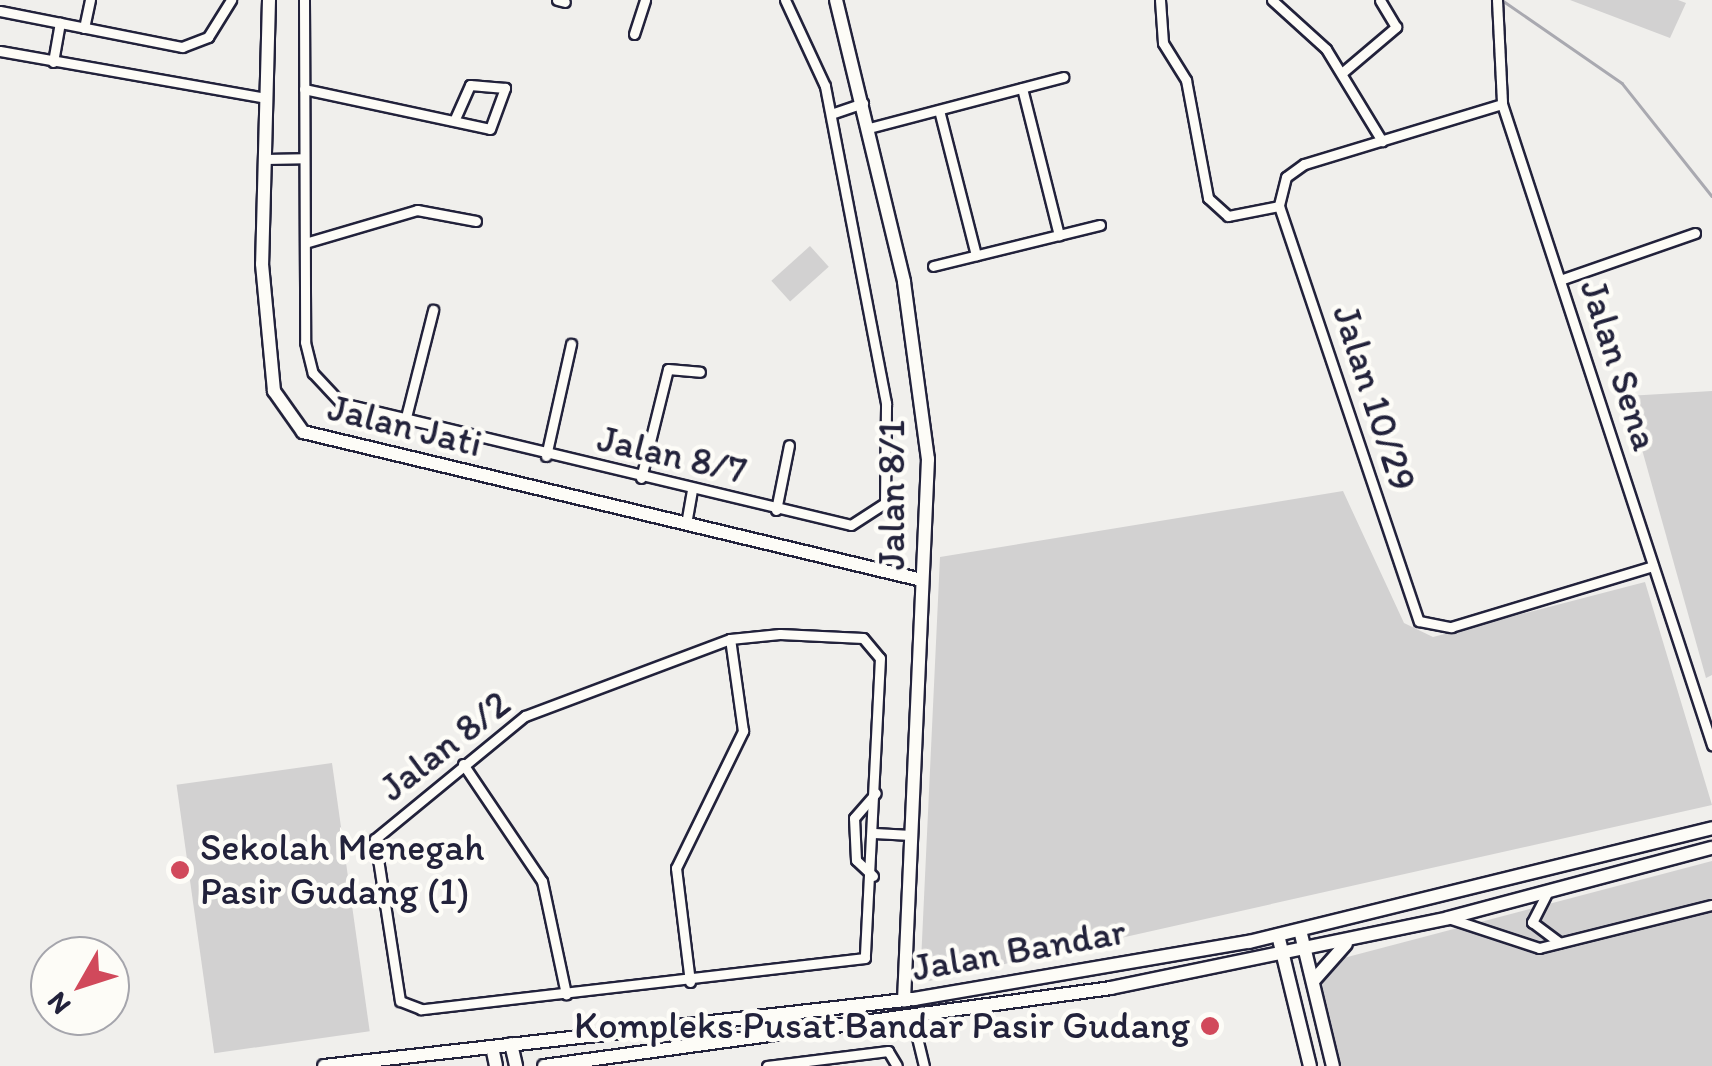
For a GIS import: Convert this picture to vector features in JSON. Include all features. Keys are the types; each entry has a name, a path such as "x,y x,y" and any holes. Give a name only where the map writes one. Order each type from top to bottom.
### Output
{"main road":[{"name":"Jalan Jati","path":"268,0 265,159 274,391 304,432 922,580"},
{"name":"Jalan 8/1","path":"836,0 870,128 926,419 904,1000"},
{"name":"Jalan Bandar","path":"324,1066 904,1000 1278,936 1712,828"},
{"name":"Jalan Bandar","path":"544,1066 913,1021 1282,954 1448,918 1709,848"},
{"path":"1300,930 1332,1066"},
{"path":"1278,936 1310,1066"},
{"path":"1313,983 1352,940"},
{"path":"511,1044 516,1066"},
{"path":"492,1046 496,1066"}],"street":[{"path":"84,28 90,0"},
{"path":"0,10 192,46 223,21 231,0"},
{"name":"Jalan 8/7","path":"304,0 304,243 313,373 346,407 404,425 852,525 880,511 886,496 886,403 831,114 812,48 785,0"},
{"path":"634,34 645,0"},
{"path":"1160,0 1162,44 1186,80 1208,198 1228,216 1279,206 1292,170 1502,104"},
{"path":"1272,0 1343,72 1382,141"},
{"path":"1343,72 1396,26 1380,0"},
{"name":"Jalan Sena","path":"1496,0 1502,104 1712,744"},
{"path":"53,62 60,23"},
{"path":"0,51 268,98"},
{"path":"870,128 1063,78"},
{"path":"304,89 493,128 505,88 470,85 456,119"},
{"path":"1022,88 1059,235"},
{"path":"831,114 863,104"},
{"path":"939,110 976,255"},
{"path":"265,159 304,158"},
{"name":"Jalan 10/29","path":"1279,206 1419,621 1451,627 1654,566"},
{"path":"304,243 417,210 476,221"},
{"path":"933,266 1100,225"},
{"path":"1560,280 1695,233"},
{"path":"404,425 432,310"},
{"path":"546,456 571,344"},
{"path":"641,478 668,369 700,372"},
{"path":"776,510 789,445"},
{"path":"686,524 692,490"},
{"name":"Jalan 8/2","path":"806,634 873,645 881,663 872,947 859,962 419,1010 394,992 375,840 526,716 730,638 806,634"},
{"path":"690,982 676,868 744,731 730,638"},
{"path":"463,764 542,881 566,994"},
{"path":"873,876 857,863 854,818 876,793"},
{"path":"874,834 912,835"},
{"path":"1553,889 1535,903 1532,922 1561,943"},
{"path":"1448,918 1521,947 1561,943 1712,904"},
{"path":"913,1021 924,1066"},
{"path":"767,1066 888,1051 896,1066"}],"shaded area":[{"path":"1570,0 1678,0 1686,3 1670,38"},
{"path":"810,246 829,267 790,302 771,281"},
{"path":"1712,391 1712,675 1706,678 1627,396"},
{"path":"1343,491 1404,623 1433,637 1645,582 1712,805 920,983 940,557"},
{"path":"332,763 370,1031 214,1053 177,785"},
{"path":"1712,861 1712,1066 1340,1066 1319,980 1336,960"}],"waterway":[{"path":"1502,0 1622,83 1712,196"}],"place":[{"name":"Sekolah Menegah Pasir Gudang (1)","path":"180,870"},
{"name":"Kompleks Pusat Bandar Pasir Gudang","path":"1210,1026"}]}
